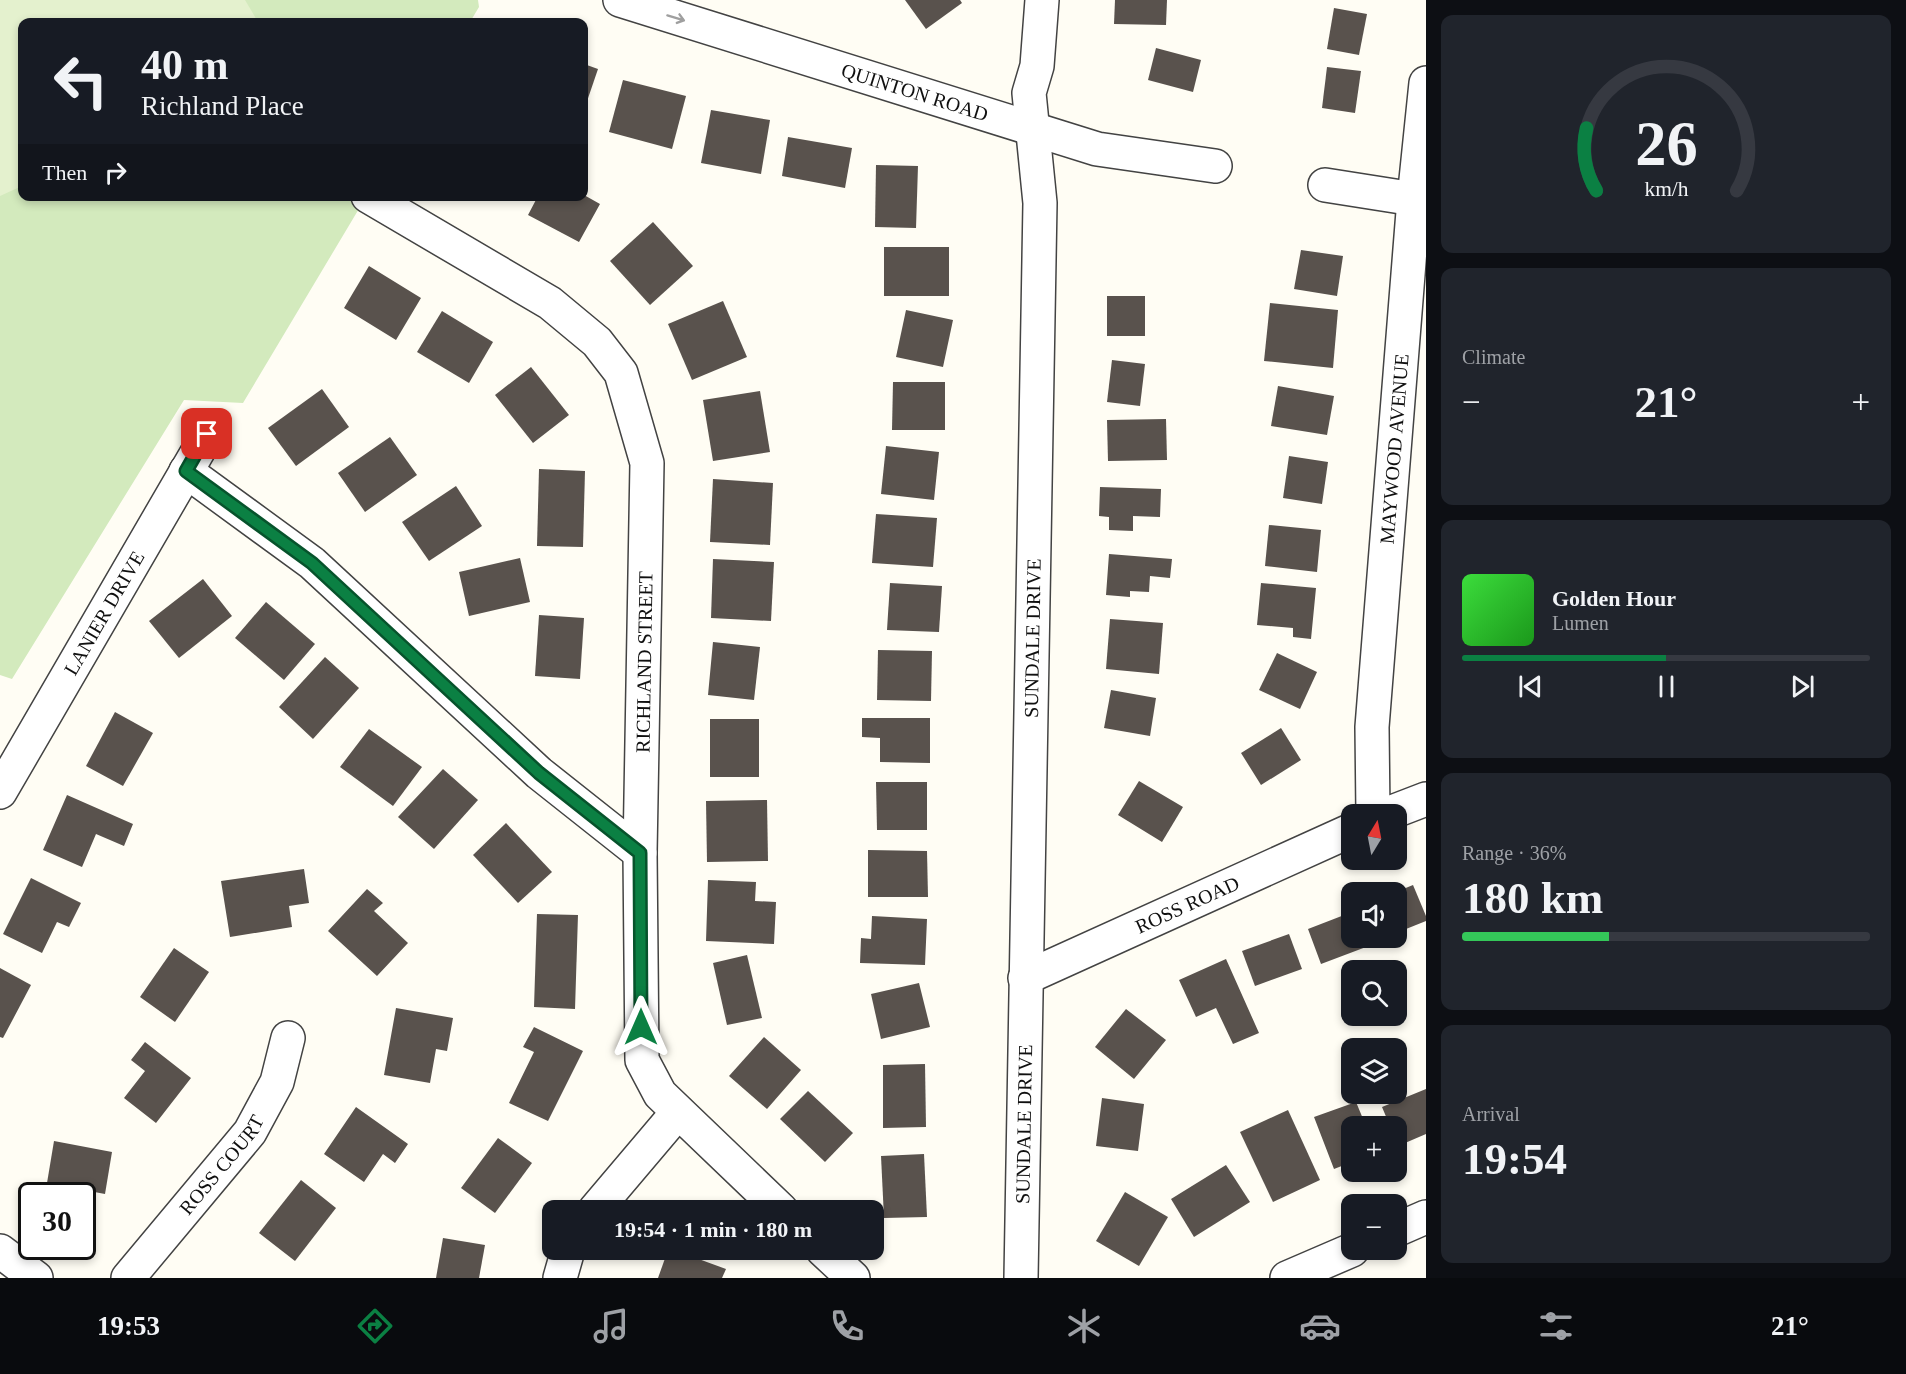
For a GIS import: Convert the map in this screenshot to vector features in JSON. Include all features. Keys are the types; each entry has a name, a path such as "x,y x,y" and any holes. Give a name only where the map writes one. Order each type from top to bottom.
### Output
{"street":[{"name":"QUINTON ROAD","path":"620,0 1097,149 1215,166"},
{"name":"SUNDALE DRIVE","path":"1021,1278 1040,203 1029,93 1037,66 1042,0"},
{"name":"MAYWOOD AVENUE","path":"1372,804 1372,727 1414,199 1426,83"},
{"path":"1325,185 1414,199"},
{"name":"RICHLAND STREET","path":"375,201 550,303 597,342 621,373 647,463 640,853 642,1060 660,1094 770,1200"},
{"name":"LANIER DRIVE","path":"0,792 207,434"},
{"path":"186,471 312,563 539,773 640,853"},
{"path":"1407,806 1426,799"},
{"name":"ROSS ROAD","path":"1025,978 1341,835"},
{"name":"ROSS COURT","path":"128,1278 250,1132 277,1082 288,1038"},
{"path":"603,1200 678,1112"},
{"path":"1407,1225 1426,1217"},
{"path":"0,1251 36,1278"},
{"path":"1287,1278 1341,1255"},
{"path":"560,1278 565,1260"},
{"path":"833,1260 853,1278"}],"green space":[{"path":"0,0 478,0 479,7 472,18 18,18 18,201 364,201 243,403 184,400 12,679 0,675"},
{"path":"0,0 245,0 256,18 18,18 18,188 0,196"}],"building":[{"path":"905,0 960,0 962,3 926,29"},
{"path":"1115,0 1167,0 1166,25 1114,24"},
{"path":"1334,8 1367,14 1359,55 1327,49"},
{"path":"1156,48 1201,60 1193,92 1148,80"},
{"path":"588,65 598,69 588,98"},
{"path":"1327,67 1361,71 1355,113 1322,108"},
{"path":"623,80 686,96 672,149 609,132"},
{"path":"711,110 770,120 761,174 701,163"},
{"path":"788,137 852,148 845,188 782,176"},
{"path":"876,165 918,166 916,228 875,227"},
{"path":"588,197 600,204 579,242 528,215 535,201 588,201"},
{"path":"653,222 693,266 650,305 610,261"},
{"path":"884,247 949,247 949,296 884,296"},
{"path":"1301,250 1343,256 1337,296 1294,289"},
{"path":"369,266 421,298 396,340 344,308"},
{"path":"1107,296 1145,296 1145,336 1107,336"},
{"path":"723,301 747,357 692,380 668,324"},
{"path":"1270,303 1338,310 1333,368 1264,361"},
{"path":"906,310 953,320 943,367 896,357"},
{"path":"442,311 493,342 469,383 417,352"},
{"path":"1112,360 1145,364 1140,406 1107,402"},
{"path":"531,367 569,415 533,443 495,395"},
{"path":"893,382 945,382 945,430 892,430"},
{"path":"1278,386 1334,396 1327,435 1271,426"},
{"path":"322,389 349,427 296,466 268,428"},
{"path":"760,391 770,452 713,461 703,400"},
{"path":"1166,419 1167,460 1108,461 1107,420"},
{"path":"390,437 417,475 365,512 338,473"},
{"path":"886,446 939,452 934,500 881,494"},
{"path":"1289,456 1328,462 1322,504 1283,498"},
{"path":"539,469 585,471 583,547 537,546"},
{"path":"713,479 773,483 770,545 710,542"},
{"path":"456,486 482,526 429,561 402,522"},
{"path":"1100,487 1161,489 1160,517 1133,516 1133,531 1109,530 1109,517 1099,516"},
{"path":"876,514 937,518 933,567 872,563"},
{"path":"1269,525 1321,530 1317,572 1265,566"},
{"path":"1109,554 1172,559 1170,578 1150,576 1149,592 1130,591 1130,597 1106,595"},
{"path":"520,558 530,602 469,616 459,572"},
{"path":"713,559 774,562 771,621 711,618"},
{"path":"203,579 232,616 179,658 149,621"},
{"path":"890,583 942,586 939,632 887,630"},
{"path":"1261,583 1316,588 1311,639 1293,637 1293,628 1257,625"},
{"path":"266,602 315,644 284,680 235,638"},
{"path":"539,615 584,618 580,679 535,676"},
{"path":"1110,619 1163,623 1159,674 1106,669"},
{"path":"713,642 760,647 754,700 708,695"},
{"path":"878,650 932,651 931,701 877,700"},
{"path":"1277,653 1317,672 1300,709 1259,690"},
{"path":"325,657 359,688 313,739 279,707"},
{"path":"1111,690 1156,698 1150,736 1104,728"},
{"path":"115,712 153,733 123,786 86,766"},
{"path":"862,718 930,718 930,763 880,762 880,738 862,737"},
{"path":"710,719 759,719 759,777 710,777"},
{"path":"1281,728 1301,760 1261,785 1241,753"},
{"path":"369,729 422,767 393,806 340,767"},
{"path":"443,769 478,800 434,849 398,817"},
{"path":"1139,781 1183,807 1162,842 1118,815"},
{"path":"876,782 927,782 927,830 877,830"},
{"path":"67,795 133,824 124,846 96,834 82,867 43,850"},
{"path":"767,800 768,861 707,862 706,801"},
{"path":"506,823 552,872 518,903 473,855"},
{"path":"868,850 927,851 928,897 868,897"},
{"path":"304,869 309,903 289,906 292,927 230,937 221,881"},
{"path":"31,878 81,903 69,927 57,922 42,953 3,934"},
{"path":"708,880 756,882 755,901 776,902 774,944 706,941"},
{"path":"1413,885 1426,921 1407,929 1407,887"},
{"path":"367,889 383,903 374,911 408,943 377,976 328,931"},
{"path":"537,914 578,915 575,1009 534,1007"},
{"path":"872,916 927,919 925,965 860,963 861,938 871,939"},
{"path":"1341,916 1341,948 1363,948 1321,964 1308,929"},
{"path":"1289,934 1302,969 1255,986 1242,951"},
{"path":"174,948 209,972 175,1022 140,997"},
{"path":"747,955 762,1018 727,1025 713,963"},
{"path":"1226,959 1259,1033 1233,1044 1216,1008 1196,1017 1179,980"},
{"path":"0,968 31,985 3,1038 0,1037"},
{"path":"919,983 930,1027 881,1039 871,994"},
{"path":"396,1008 453,1018 447,1051 436,1049 430,1083 384,1075"},
{"path":"1126,1009 1166,1040 1134,1079 1095,1047"},
{"path":"534,1027 583,1051 548,1121 509,1103 534,1052 523,1047"},
{"path":"764,1037 801,1070 767,1109 729,1076"},
{"path":"145,1042 191,1078 156,1123 124,1098 145,1071 131,1060"},
{"path":"925,1064 926,1127 883,1128 883,1065"},
{"path":"1426,1089 1426,1134 1407,1142 1407,1116 1386,1116 1382,1107 1389,1104 1407,1104 1407,1097"},
{"path":"808,1091 853,1133 825,1162 780,1119"},
{"path":"1102,1098 1144,1104 1138,1151 1096,1146"},
{"path":"1350,1104 1357,1104 1362,1116 1341,1116 1341,1166 1334,1169 1314,1117"},
{"path":"356,1107 408,1144 395,1163 383,1154 364,1182 324,1154"},
{"path":"1288,1110 1320,1180 1273,1202 1240,1132"},
{"path":"498,1138 532,1163 495,1213 461,1188"},
{"path":"54,1141 112,1152 105,1194 96,1192 96,1182 47,1182"},
{"path":"924,1154 927,1217 884,1218 881,1156"},
{"path":"1226,1165 1250,1202 1194,1237 1171,1199"},
{"path":"301,1180 336,1208 295,1261 259,1233"},
{"path":"1125,1192 1168,1217 1139,1266 1096,1241"},
{"path":"443,1238 485,1245 479,1278 436,1278"},
{"path":"664,1260 701,1260 726,1269 722,1278 658,1278"}],"route":[{"path":"207,434 186,471 312,563 539,773 640,853 641,1027"}]}
